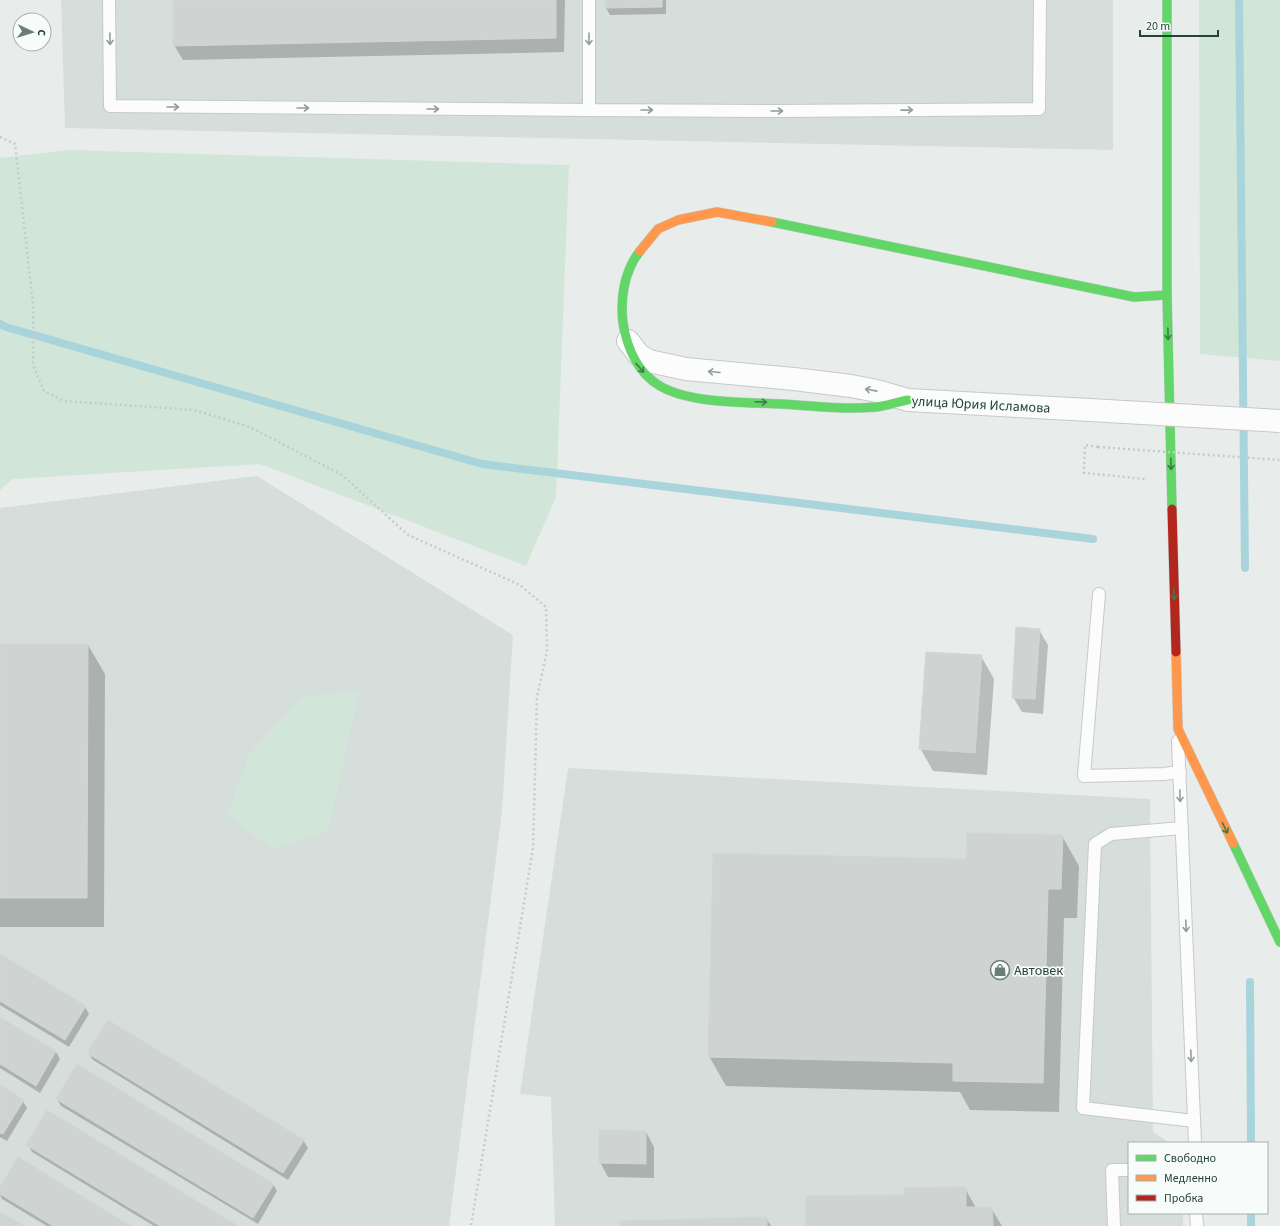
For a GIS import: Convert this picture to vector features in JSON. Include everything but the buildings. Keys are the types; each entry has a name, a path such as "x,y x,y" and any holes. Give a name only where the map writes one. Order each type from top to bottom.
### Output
{"street":[{"path":"1167,0 1167,295 1178,729 1280,942"},
{"path":"908,400 877,407 849,408 702,399 686,396 660,386 647,376 636,363 625,333 622,314 624,282 634,257 658,229 678,220 717,212 1134,297 1167,295"},
{"name":"улица Юрия Исламова","path":"625,333 630,345 639,355 649,361 661,365 686,369 851,386 877,391 908,400 1280,422"}],"lane":[{"path":"109,0 110,106 777,111 1039,109 1040,0"},
{"path":"588,110 589,0"},
{"path":"1099,594 1084,776 1164,774 1180,772"},
{"path":"1178,729 1195,1142"},
{"path":"1182,828 1111,834 1095,844 1083,1108 1194,1121"},
{"path":"1114,1226 1112,1170 1128,1170"},
{"path":"1196,1214 1197,1226"}],"path":[{"path":"0,138 15,144 33,304 33,365 44,391 64,401 194,410 250,427 342,475 408,535 520,585 546,607 547,651 537,697 533,848 471,1226"},
{"path":"1146,479 1084,473 1085,446 1280,460"}],"shaded area":[{"path":"61,0 1113,0 1113,150 65,128"},
{"path":"257,476 513,635 502,812 449,1226 0,1226 0,508"},
{"name":"Автовек","path":"568,768 1150,799 1153,1132 1168,1142 1128,1142 1128,1214 1183,1214 1183,1226 555,1226 551,1097 520,1094"}],"green space":[{"path":"1199,0 1280,0 1280,361 1200,354"},
{"path":"68,150 569,165 556,497 526,566 260,464 13,479 0,490 0,158"},
{"path":"359,691 328,832 272,849 227,815 250,753 303,697"}],"waterway":[{"path":"1239,0 1245,568"},
{"path":"0,324 6,327 482,464 1093,539"},
{"path":"1250,982 1251,1142"},
{"path":"1251,1214 1251,1226"}],"traffic: fast":[{"path":"1167,0 1167,295 1172,509"},
{"path":"772,222 1134,297 1167,295"},
{"path":"640,251 630,267 624,286 622,304 623,323 627,342 635,359 652,381 660,386 687,396 736,402 864,408 908,400"},
{"path":"1233,843 1280,942"}],"traffic: slow":[{"path":"640,251 658,229 678,220 717,212 772,222"},
{"path":"1176,652 1178,729 1233,843"}],"traffic: jam":[{"path":"1172,509 1176,652"}],"place":[{"name":"Автовек","path":"1000,970"}]}
